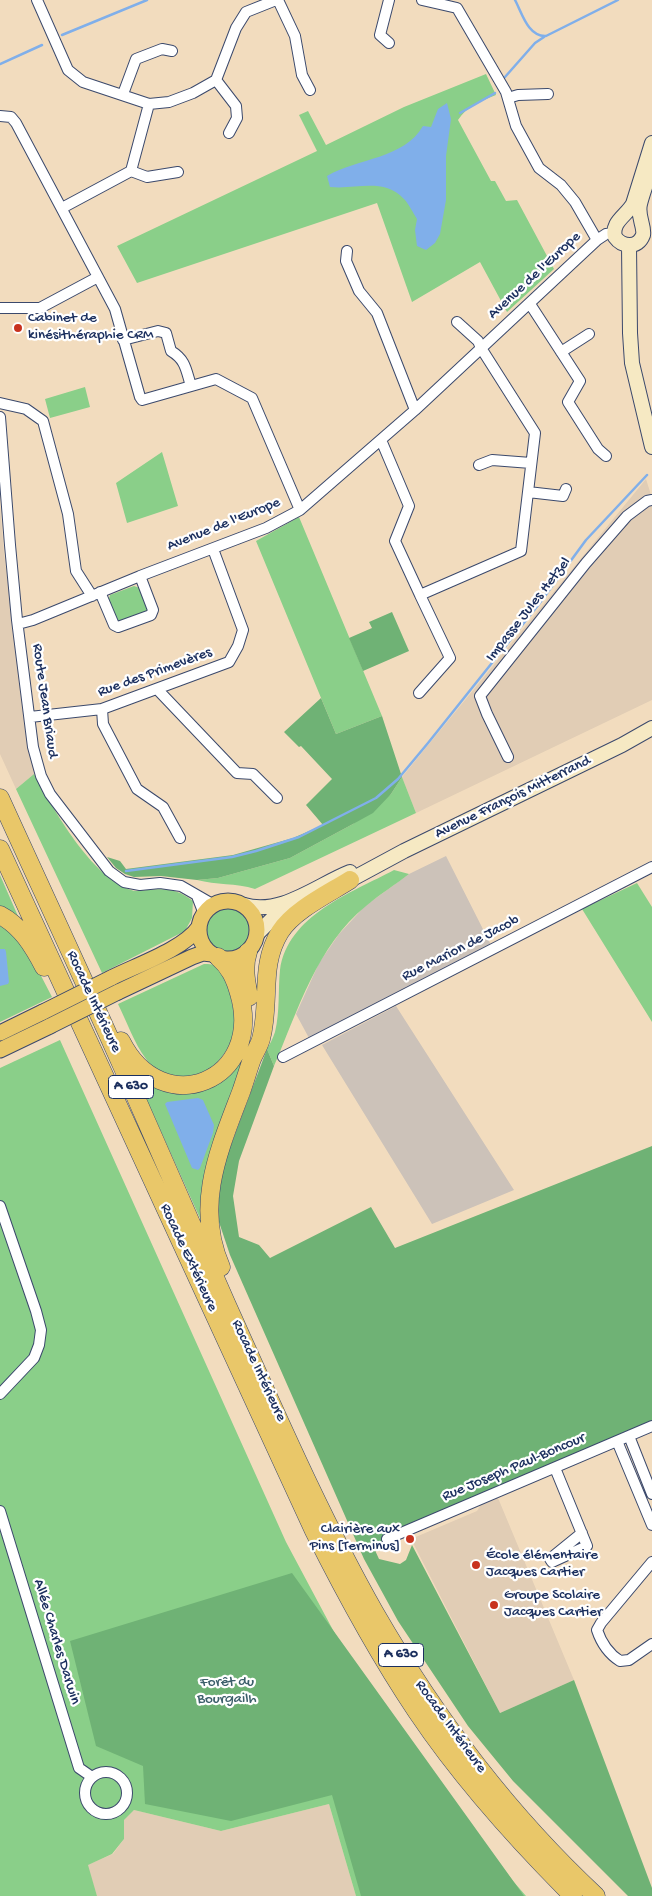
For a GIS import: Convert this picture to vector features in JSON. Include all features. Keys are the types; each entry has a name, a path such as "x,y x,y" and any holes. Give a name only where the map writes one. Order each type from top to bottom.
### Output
{"highway":[{"name":"Rocade Intérieure","path":"0,798 122,1066 260,1378 342,1550 375,1612 419,1686 462,1747 512,1808 596,1896"},
{"name":"Rocade Extérieure","path":"0,849 310,1522 361,1621 417,1712 480,1796 536,1859 573,1896"},
{"path":"260,1378 261,1361 216,1257 209,1223 210,1193 217,1160 252,1059 261,1041 264,1027 267,962 272,946 281,929 295,915 350,880"},
{"path":"52,911 130,1057 148,1075 170,1084 191,1085 204,1081 224,1068 236,1053 242,1037 243,1011 241,1000 232,974 226,964 215,956"},
{"path":"0,914 17,926 26,937 53,985 77,1016"},
{"path":"248,952 245,960 245,972 254,1028 252,1059"}],"main road":[{"path":"629,246 617,240 614,233 616,224 633,204 652,143"},
{"path":"638,189 651,173"},
{"path":"629,246 637,242 643,235 640,222 640,205 651,173"},
{"path":"622,217 632,216 640,222"},
{"path":"629,246 632,363 652,447"},
{"name":"Avenue François Mitterrand","path":"622,745 652,719"},
{"name":"Avenue François Mitterrand","path":"248,952 254,944 257,934 272,919 622,745 652,728"},
{"name":"Avenue François Mitterrand","path":"206,915 226,901 236,901 256,909 284,903 306,895 324,883 347,873 404,852"},
{"path":"244,905 255,918 257,934"},
{"path":"206,915 202,942 215,956"},
{"path":"0,1033 184,943 195,933 206,915"},
{"path":"0,1050 192,957 203,953 234,958 248,952"}],"street":[{"path":"37,0 68,70 83,82 149,104 169,102 193,93 216,80 236,28 246,12 277,0 295,36 302,75 310,90"},
{"path":"389,0 380,35 389,43"},
{"path":"422,0 457,8 508,98 516,126 539,168 561,185 575,202 597,240"},
{"path":"123,94 136,59 162,49 172,51"},
{"path":"216,80 236,106 238,118 229,133"},
{"path":"508,98 548,94"},
{"path":"62,208 131,171 149,104"},
{"path":"0,116 11,117 16,123 115,309 142,400 216,379 252,398 300,510"},
{"path":"131,171 147,177 178,172"},
{"name":"Avenue de l'Europe","path":"18,624 34,620 140,576 266,528 300,510 415,410 597,240 606,234 614,233"},
{"path":"347,251 346,261 359,291 377,313 415,410"},
{"path":"0,308 40,308 98,276"},
{"path":"530,304 580,381 568,402 598,449 606,456"},
{"path":"420,595 521,552 535,433 478,342 457,322"},
{"path":"123,340 158,331 166,334 171,351 180,356 184,362 192,386"},
{"path":"561,352 589,334"},
{"path":"0,403 26,409 43,420 68,514 76,571 96,594 114,625 118,627 151,615 153,610 140,576"},
{"name":"Route Jean Briaud","path":"0,417 18,624 36,763 50,794 109,871 124,882 140,885 173,884 189,890 197,896 206,915"},
{"path":"380,440 409,506 395,541 450,658 418,693"},
{"path":"479,465 492,460 531,463"},
{"path":"528,492 562,496 566,489"},
{"name":"Impasse Jules Hetzel","path":"508,758 480,696 586,563 627,516 647,501 652,500"},
{"name":"Rue des Primevères","path":"30,717 102,709 229,662 238,646 243,630 213,549"},
{"path":"157,689 237,773 253,774 277,798"},
{"path":"102,709 103,724 137,789 163,807 180,838"},
{"name":"Rue Marion de Jacob","path":"283,1057 652,867"},
{"path":"0,1206 36,1310 41,1330 39,1345 34,1358 0,1394"},
{"name":"Rue Joseph Paul-Boncour","path":"387,1539 652,1426"},
{"path":"629,1436 652,1494"},
{"path":"617,1441 652,1525"},
{"path":"555,1468 582,1533"},
{"name":"Allée Charles Darwin","path":"0,1511 80,1768 92,1777"},
{"path":"652,1562 600,1623 597,1630 613,1657 620,1661 629,1660 652,1644"},
{"path":"105,1771 122,1778 128,1792 123,1806 117,1811 102,1814 90,1806 85,1792 92,1777 105,1771"}],"shaded area":[{"path":"646,479 652,498 652,700 416,813 402,777"},
{"path":"0,505 4,554 34,774 16,789 0,754"},
{"path":"446,856 491,945 309,1038 296,1014 319,963 339,934 365,906 409,874"},
{"path":"396,1006 514,1190 432,1224 322,1045"},
{"name":"Groupe Scolaire Jacques Cartier","path":"498,1498 574,1680 500,1713 411,1539 477,1511 482,1503"},
{"path":"329,1804 356,1896 97,1896 87,1865 113,1854 124,1839 124,1820 134,1810 221,1831"}],"green space":[{"path":"486,74 496,95 470,108 458,120 491,181 495,181 506,201 517,200 554,269 507,312 480,262 412,302 377,203 137,283 117,246 317,151 299,115 308,111 326,145 404,107"},
{"path":"85,387 90,407 50,418 45,399"},
{"path":"162,452 178,506 127,523 116,483"},
{"path":"299,517 382,716 336,734 256,541"},
{"path":"134,586 140,588 149,610 119,623 108,602 110,595"},
{"path":"392,612 409,651 363,671 349,638 372,628 369,622"},
{"path":"321,698 336,734 382,716 402,777 391,794 373,813 290,858 218,878 197,880 161,876 134,877 116,868 107,857 120,861 126,869 233,855 293,838 323,825 306,805 332,779 301,746 299,747 284,732"},
{"path":"34,774 75,841 88,857 116,883 137,891 171,890 193,901 192,918 185,931 102,973 16,789"},
{"path":"402,777 416,813 255,889 197,880 218,878 290,858 353,824 391,794"},
{"path":"394,870 409,874 366,906 334,940 322,959 301,1001 274,1066 267,1049 277,1024 280,970 285,951 295,934 308,920 341,897"},
{"path":"0,875 21,923 0,910"},
{"path":"637,883 652,907 652,1022 582,909"},
{"path":"232,909 240,912 246,918 249,930 246,942 240,948 224,951 216,948 210,942 207,926 210,918 216,912"},
{"path":"0,921 23,941 52,997 0,1022"},
{"path":"204,964 212,964 217,967 226,979 235,1016 233,1036 223,1055 208,1070 189,1077 168,1075 156,1069 146,1059 134,1039 118,1004"},
{"path":"250,1025 247,1053 203,1225 132,1067 198,1089"},
{"path":"60,1040 286,1542 357,1675 526,1896 356,1896 329,1804 221,1831 134,1810 124,1820 124,1839 112,1854 88,1865 97,1896 0,1896 0,1068"},
{"path":"267,1049 274,1066 239,1161 233,1196 239,1237 259,1245 270,1258 371,1207 395,1248 652,1146 652,1426 373,1546 379,1559 400,1564 406,1560 412,1545 500,1713 574,1680 652,1888 652,1896 628,1896 513,1781 468,1726 398,1621 364,1559 230,1255 217,1216 222,1169"},
{"name":"Forêt du Bourgailh","path":"292,1573 524,1896 361,1896 332,1795 231,1821 145,1804 143,1766 96,1746 70,1641"}],"water":[{"path":"447,103 451,119 446,156 446,200 440,234 435,243 426,250 417,246 415,230 417,219 406,201 396,192 378,186 330,187 327,176 352,165 392,152 404,145 415,137 423,126 431,127 438,109"},
{"path":"0,949 5,949 6,952 9,982 0,986"},
{"path":"198,1098 203,1100 214,1125 213,1133 198,1170 192,1168 165,1104 167,1102"}],"waterway":[{"path":"62,35 147,0"},
{"path":"515,0 530,28 535,33 546,36 618,0"},
{"path":"505,77 535,43 544,37"},
{"path":"0,64 42,45"},
{"path":"460,113 495,93"},
{"path":"126,871 232,857 256,851 299,837 376,798 398,779 428,743 539,604 586,540 647,475"}],"place":[{"name":"Cabinet de kinésithéraphie CRM","path":"18,328"},
{"name":"Clairière aux Pins [Terminus]","path":"410,1539"},
{"name":"École élémentaire Jacques Cartier","path":"476,1565"},
{"name":"Groupe Scolaire Jacques Cartier","path":"494,1605"}]}
